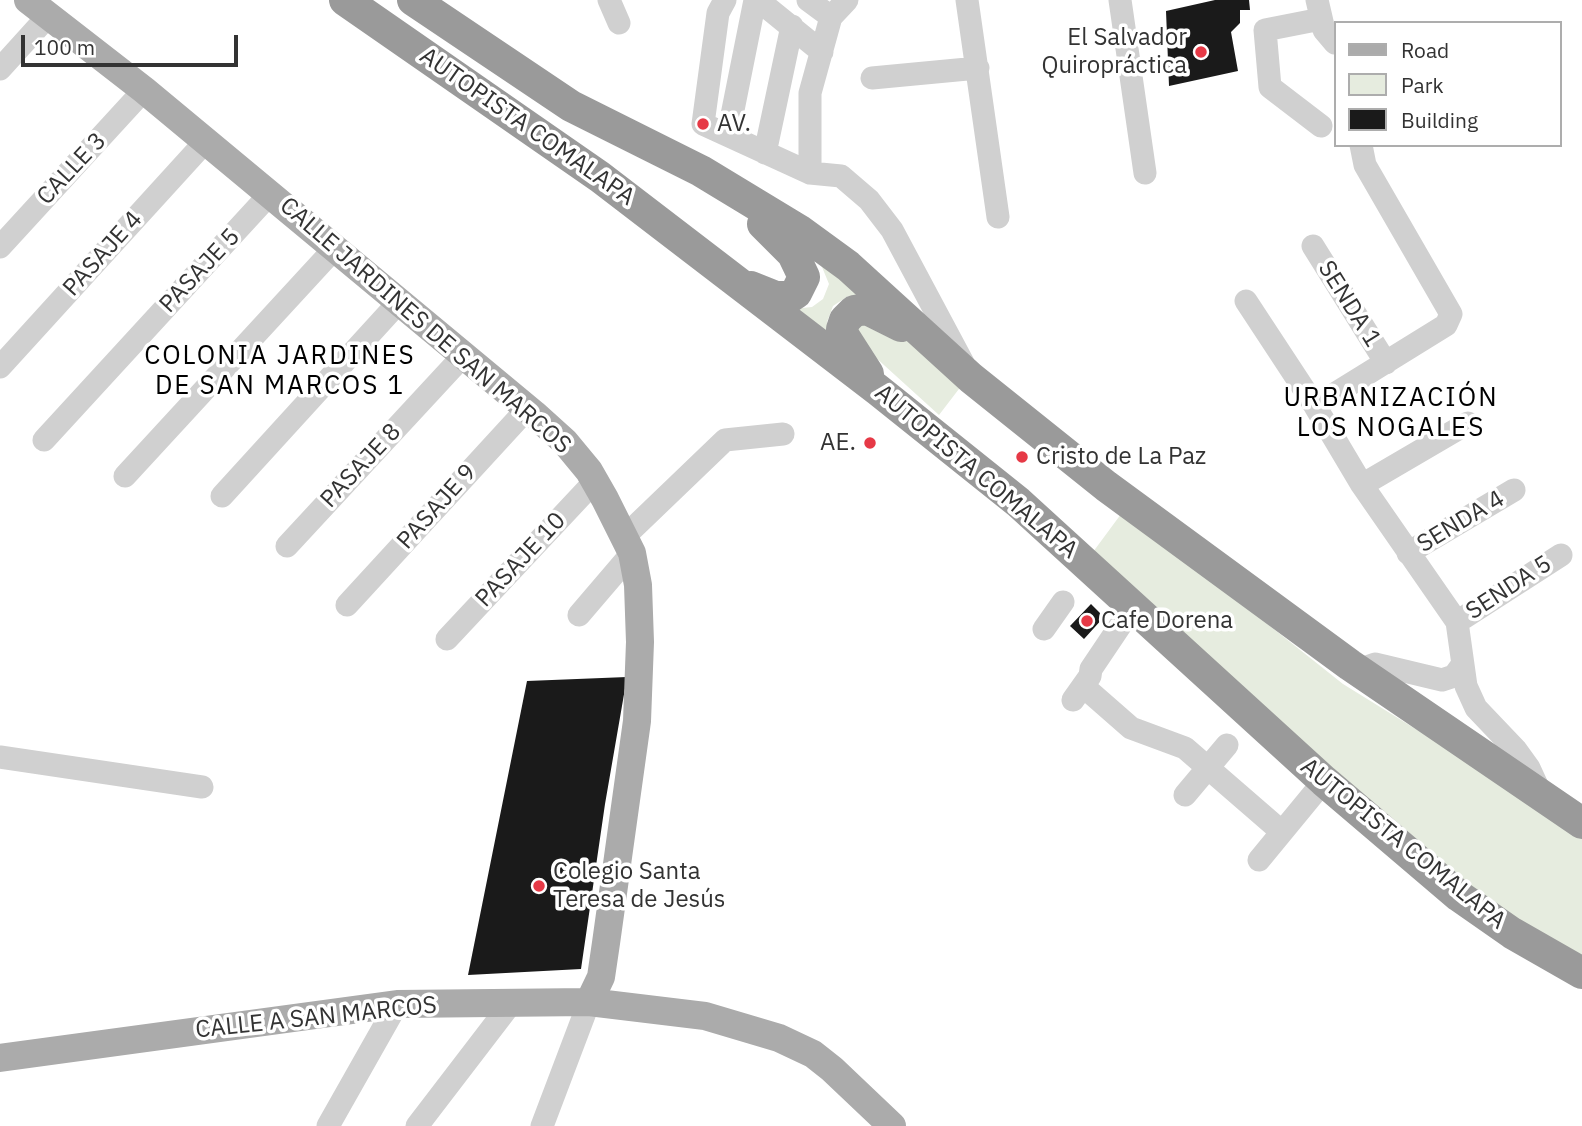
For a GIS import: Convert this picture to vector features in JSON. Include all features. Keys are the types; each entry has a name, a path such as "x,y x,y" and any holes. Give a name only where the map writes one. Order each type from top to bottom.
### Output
{"highway":[{"name":"AUTOPISTA COMALAPA","path":"345,0 600,177 878,390 1018,502 1324,781 1412,857 1488,918 1582,973"},
{"name":"AUTOPISTA COMALAPA","path":"413,0 570,106 701,171 800,231 848,266 971,378 1106,486 1358,670 1582,823"},
{"path":"701,171 786,244 804,277 802,284 790,297 776,297 731,276 703,257"},
{"path":"878,390 843,335 845,320 853,311 867,309 878,313 936,346"}],"main road":[{"name":"CALLE JARDINES DE SAN MARCOS","path":"39,8 144,90 527,409 565,442 595,481 628,545 638,585 640,642 637,721 607,943 601,976 589,1002"},
{"name":"CALLE A SAN MARCOS","path":"0,1058 397,1004 589,1002 705,1016 779,1038 813,1054 892,1126"}],"street":[{"path":"609,0 618,23"},
{"path":"725,0 718,13 703,124 810,173 841,176 869,200 891,230 971,378"},
{"path":"728,135 756,0 792,26 821,52"},
{"path":"808,0 831,17"},
{"path":"810,173 810,93 831,17 847,0"},
{"path":"967,0 998,217"},
{"path":"1120,0 1145,173"},
{"path":"0,69 39,8"},
{"path":"1321,126 1270,87 1265,30 1319,10 1325,30 1334,42"},
{"path":"765,153 792,26"},
{"path":"872,78 978,68"},
{"name":"CALLE 3","path":"0,247 144,90"},
{"name":"PASAJE 4","path":"0,367 205,142"},
{"path":"1315,406 1450,320 1451,314 1365,164 1361,147"},
{"name":"PASAJE 5","path":"44,440 270,194"},
{"name":"SENDA 1","path":"1313,246 1386,363"},
{"path":"125,476 335,248"},
{"path":"900,314 918,293 920,283"},
{"path":"1246,301 1363,485 1457,622 1466,686 1476,708 1516,750 1529,768 1542,797"},
{"path":"222,496 399,302"},
{"name":"PASAJE 8","path":"287,546 463,356"},
{"name":"PASAJE 9","path":"347,605 527,409"},
{"path":"1363,485 1468,423"},
{"path":"579,615 628,545 724,440 783,434"},
{"name":"PASAJE 10","path":"447,639 595,481"},
{"name":"SENDA 4","path":"1408,553 1514,490"},
{"name":"SENDA 5","path":"1457,622 1561,555"},
{"path":"1044,629 1063,602"},
{"path":"1132,608 1078,693 1128,732 1185,748 1282,832"},
{"path":"1358,670 1375,664 1442,680 1454,676 1462,665"},
{"path":"1185,795 1227,745"},
{"path":"0,757 202,787"},
{"path":"1259,860 1324,781"},
{"path":"417,1126 512,1002"},
{"path":"542,1126 589,1002"},
{"path":"328,1126 397,1004"}],"green space":[{"path":"799,240 877,299 848,296 833,306 827,322 839,346 793,309 812,307 823,299 829,284 822,267"},
{"path":"866,318 901,333 962,385 939,415 863,346 858,328"},
{"path":"1124,510 1343,684 1582,832 1582,958 1481,898 1217,670 1093,552"}],"building":[{"name":"El Salvador Quiropráctica","path":"1215,0 1249,0 1250,10 1240,10 1240,23 1231,32 1238,71 1169,86 1166,11"},
{"name":"Cafe Dorena","path":"1091,604 1104,617 1084,639 1070,626"},
{"name":"Colegio Santa Teresa de Jesús","path":"627,677 581,969 468,975 527,681"}],"place":[{"name":"El Salvador Quiropráctica","path":"1201,52"},
{"name":"AV.","path":"703,124"},
{"name":"AE.","path":"870,443"},
{"name":"Cristo de La Paz","path":"1022,457"},
{"name":"Cafe Dorena","path":"1087,621"},
{"name":"Colegio Santa Teresa de Jesús","path":"539,886"}],"district":[{"name":"COLONIA JARDINES DE SAN MARCOS 1","path":"280,371"},
{"name":"URBANIZACIÓN LOS NOGALES","path":"1391,413"}]}
